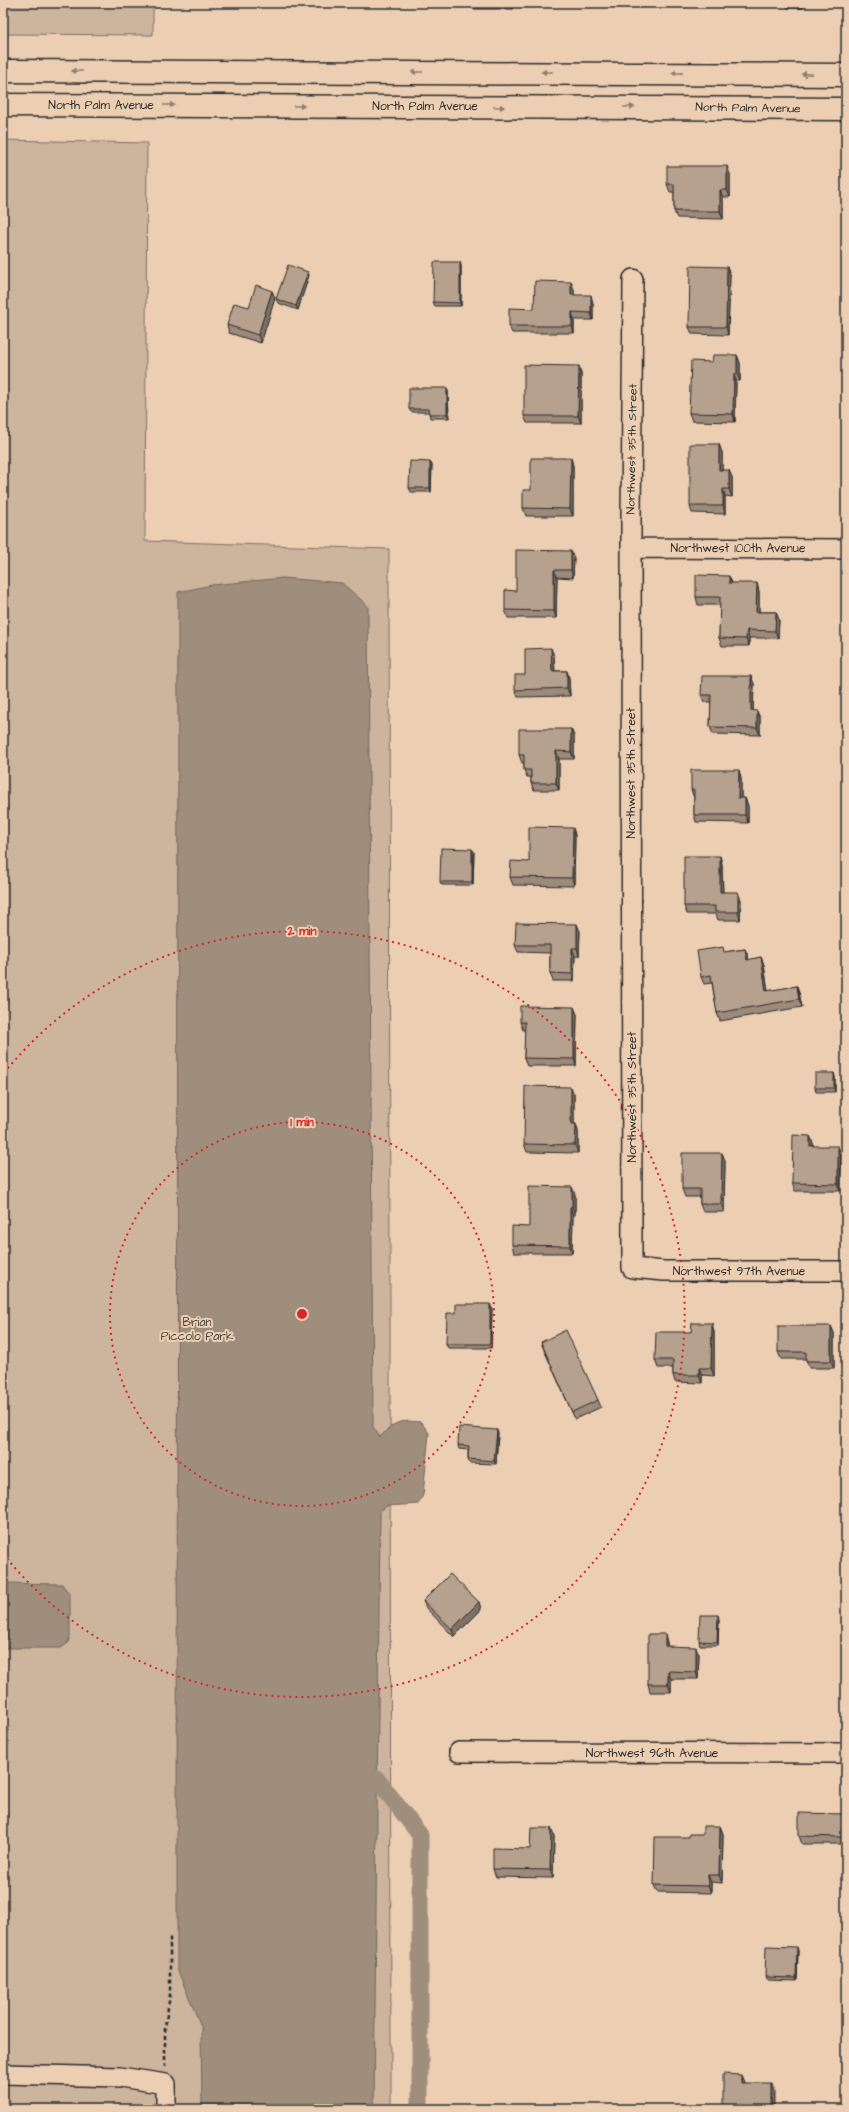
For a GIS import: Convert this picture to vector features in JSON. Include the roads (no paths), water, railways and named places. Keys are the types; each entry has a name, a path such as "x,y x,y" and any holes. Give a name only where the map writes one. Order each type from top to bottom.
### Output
{"main road":[{"path":"3,71 846,75"},
{"path":"116,71 116,105"},
{"name":"North Palm Avenue","path":"3,105 846,109"}],"street":[{"name":"Northwest 35th Street","path":"632,1268 631,548 633,279"},
{"name":"Northwest 100th Avenue","path":"631,548 846,549"},
{"name":"Northwest 97th Avenue","path":"632,1268 664,1271 846,1271"},
{"name":"Northwest 96th Avenue","path":"459,1752 846,1753"},
{"path":"3,2074 120,2077 166,2084 166,2109"}],"waterway":[{"path":"377,1779 420,1835 420,2109"}],"park label":[{"name":"Brian Piccolo Park","path":"197,1329"}]}
